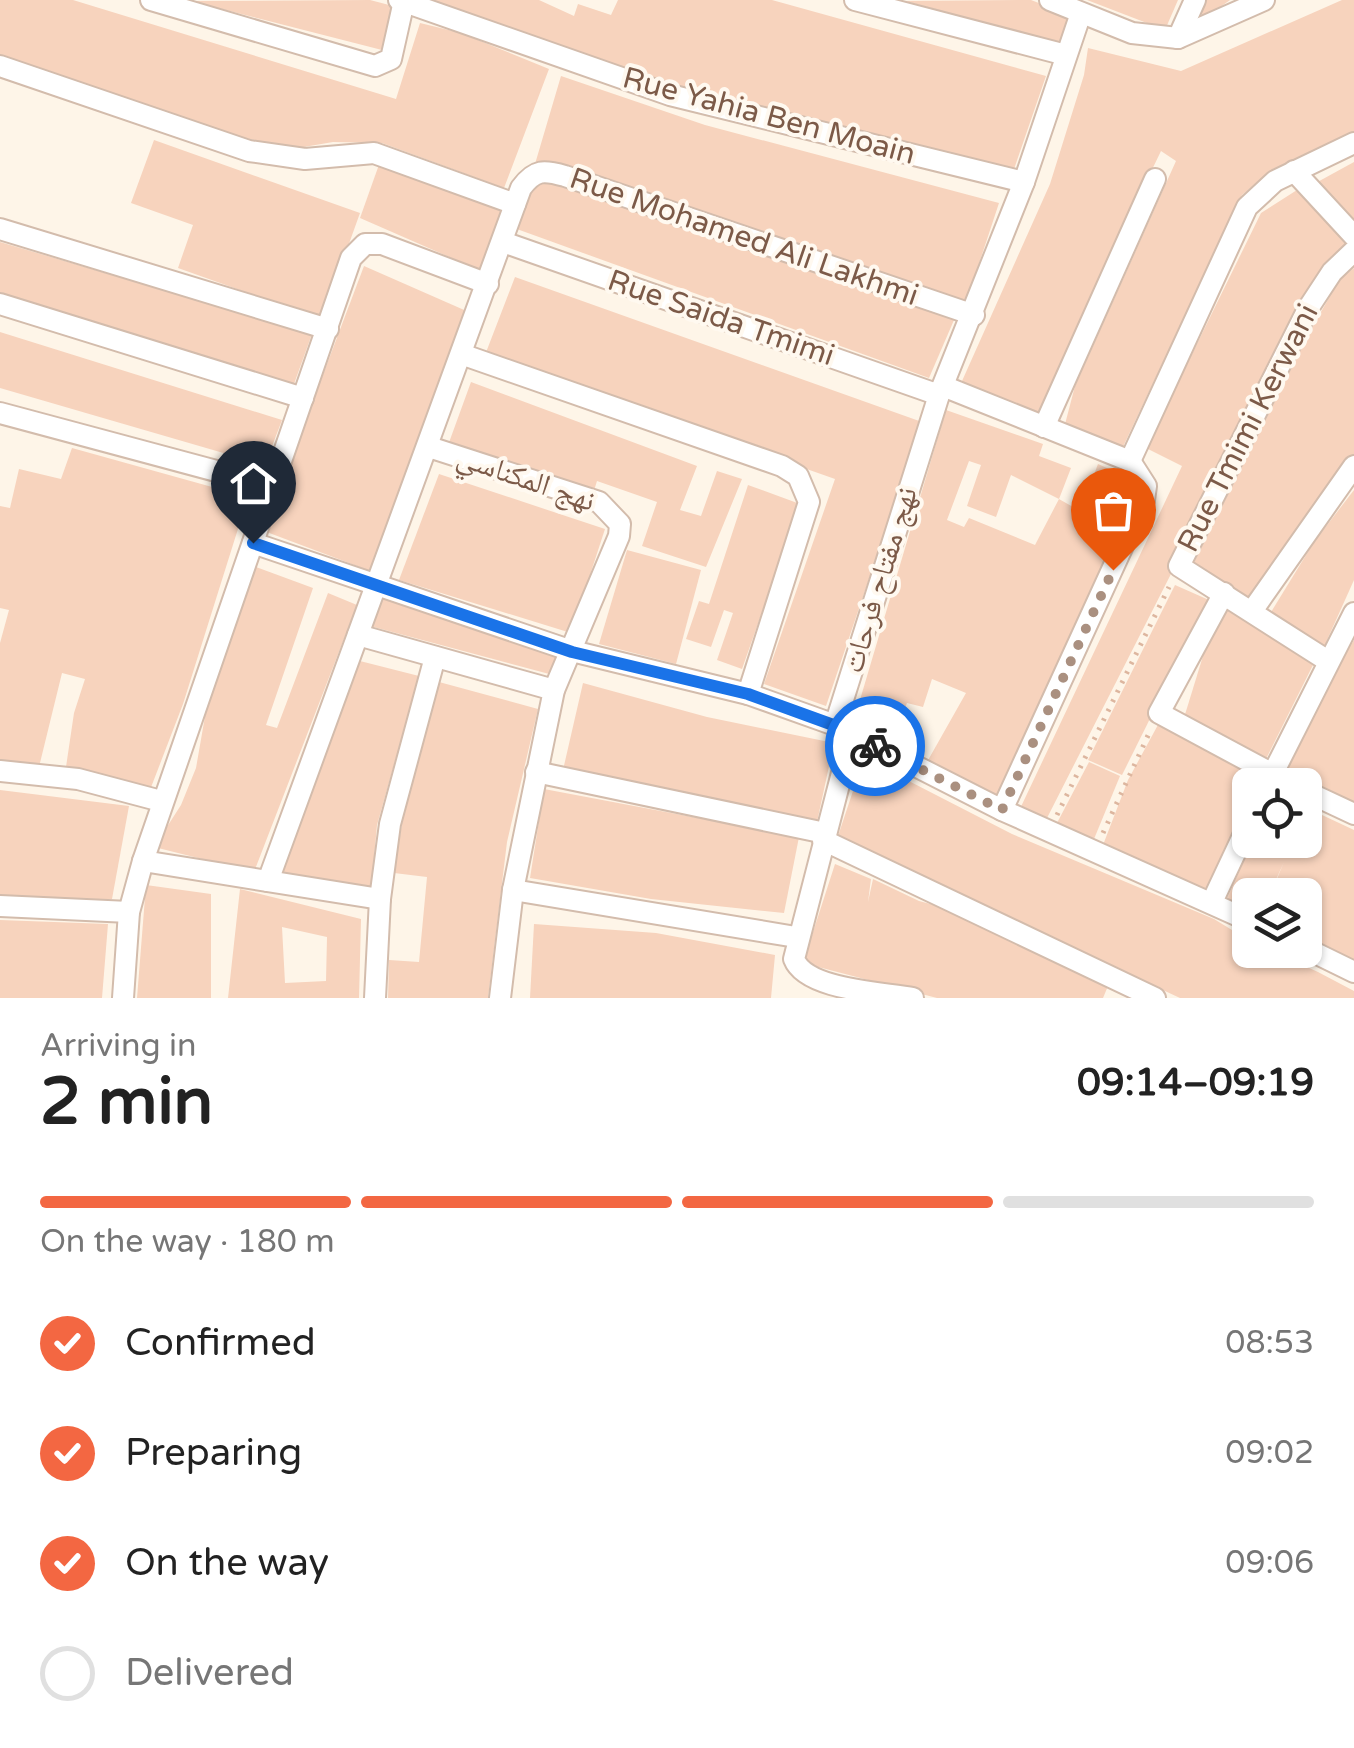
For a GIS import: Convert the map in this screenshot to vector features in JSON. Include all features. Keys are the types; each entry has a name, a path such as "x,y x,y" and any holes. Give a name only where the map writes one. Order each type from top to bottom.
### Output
{"street":[{"path":"150,0 375,66 391,59 401,1"},
{"path":"855,0 892,5 1066,56"},
{"path":"1050,0 1132,33 1178,38 1264,0"},
{"path":"1178,38 1194,0"},
{"name":"Rue Yahia Ben Moain","path":"401,1 670,95 720,104 1024,182"},
{"name":"نهج مفتاح فرحات","path":"796,936 824,836 844,730 941,390 1024,182 1081,12"},
{"path":"0,66 248,152 305,159 374,153 515,204"},
{"path":"1002,810 1144,500 1142,475 1130,461 1247,207 1258,193 1294,171 1354,143"},
{"path":"1294,171 1354,236"},
{"name":"Rue Mohamed Ali Lakhmi","path":"268,881 515,204 532,174 549,172 974,315"},
{"path":"1044,427 1155,179"},
{"path":"0,228 328,329"},
{"name":"Rue Saida Tmimi","path":"503,242 941,390 1130,461"},
{"path":"123,998 129,912 142,860 351,258 365,244 382,244 488,284"},
{"name":"Rue Tmimi Kerwani","path":"1179,566 1309,306 1332,272 1354,250"},
{"path":"0,304 303,398"},
{"path":"461,354 782,466 798,476 809,502 748,694"},
{"path":"0,413 272,486"},
{"name":"نهج المكناسي","path":"429,447 599,502 616,515 619,536 572,652"},
{"path":"1252,611 1354,466"},
{"path":"253,543 572,652 748,694 844,730 1002,810 1232,911"},
{"path":"1179,566 1328,661"},
{"path":"1224,593 1159,713 1250,768"},
{"path":"1276,768 1328,661 1352,622"},
{"path":"358,636 554,690"},
{"path":"500,998 513,890 536,772 554,690 572,652"},
{"path":"375,998 380,899 390,824 434,657"},
{"path":"0,770 78,779 161,801"},
{"path":"536,772 824,836 1155,998"},
{"path":"1322,799 1354,814"},
{"path":"1212,902 1233,858"},
{"path":"142,860 380,899"},
{"path":"513,890 796,936 798,970 814,981 913,998"},
{"path":"0,906 129,912"},
{"path":"1322,956 1354,972"}],"path":[{"name":"Rue Tmimi Kerwani","path":"1049,830 1179,566"},
{"path":"1095,850 1159,713"}],"building":[{"path":"0,0 73,0 396,99 420,23 461,33 549,69 504,188 382,143 333,142 292,149 198,127 0,60"},
{"path":"370,0 393,6 382,50 191,1"},
{"path":"424,0 539,0 574,16 578,4 611,15 618,0 772,0 1046,76 1012,175 782,112 701,96"},
{"path":"1031,0 1070,15 1060,43 905,1"},
{"path":"1087,0 1178,0 1165,30"},
{"path":"1201,0 1230,0 1205,18 1197,9"},
{"path":"1342,0 1354,0 1354,136 1273,169 1242,195 1121,451 1064,428 1075,386 1176,161 1161,151 1092,294 1043,421 958,390 1050,184 1084,75 1088,48 1181,71"},
{"path":"561,76 705,125 999,203 965,306 535,164"},
{"path":"154,140 360,213 322,319 178,268 193,225 131,203"},
{"path":"381,159 503,211 479,270 360,218"},
{"path":"1354,162 1354,224 1312,185"},
{"path":"536,174 954,320 929,378 514,228"},
{"path":"1297,190 1348,241 1330,261 1046,820 1018,813 1182,466 1146,448 1261,213"},
{"path":"0,242 312,334 294,384 0,300"},
{"path":"364,266 471,313 373,572 264,531"},
{"path":"1354,268 1354,455 1253,599 1191,568 1308,335 1339,280"},
{"path":"515,277 922,422 826,706 764,684 835,479 485,355"},
{"path":"0,332 282,420 265,465 0,388"},
{"path":"471,382 697,466 680,510 701,516 717,471 742,479 706,567 642,546 657,502 597,481 592,497 447,448"},
{"path":"946,410 1043,444 1039,456 1071,468 1059,499 1080,511 1098,464 1140,483 1017,760 995,799 927,762 966,693 932,679 923,707 907,703 891,743 854,720","holes":["969,461 981,465 967,506 996,517 1011,475 1059,499 1035,545 969,518 964,527 947,520"]},
{"path":"72,448 248,497 183,704 150,790 66,767 74,713 85,679 62,673 39,767 0,760 0,643 9,610 0,608 0,506 10,508 19,469 61,479"},
{"path":"439,474 605,529 571,633 399,580"},
{"path":"748,485 800,504 742,669 717,660 733,613 724,610 711,647 686,639 699,601 709,604"},
{"path":"1354,490 1354,580 1323,649 1268,617 1314,542"},
{"path":"627,550 701,570 676,664 599,644"},
{"path":"256,567 313,588 266,725 277,728 328,593 357,605 254,872 154,847 181,805 196,768 207,705"},
{"path":"1175,585 1209,600 1122,775 1088,760"},
{"path":"384,594 560,656 553,675 370,626"},
{"path":"1225,605 1313,665 1264,763 1183,721 1211,630"},
{"path":"1354,640 1354,803 1322,786 1322,768 1284,766 1307,714"},
{"path":"356,660 419,676 377,825 371,892 278,876"},
{"path":"439,682 538,709 507,842 488,998 388,998 389,960 419,962 427,877 394,873 407,792"},
{"path":"583,683 707,717 834,743 817,822 563,770"},
{"path":"1159,723 1241,768 1232,768 1232,840 1206,892 1103,845 1128,780"},
{"path":"864,758 1012,834 1214,919 1232,930 1232,968 1309,968 1354,991 1354,998 1180,998 838,836"},
{"path":"1089,762 1120,776 1094,839 1057,823"},
{"path":"544,789 799,837 784,913 651,899 530,878"},
{"path":"0,790 129,806 112,899 0,899"},
{"path":"1322,815 1354,830 1354,963 1322,946 1322,878 1277,878 1284,862 1277,878 1236,878 1245,858 1322,858"},
{"path":"835,864 871,879 868,902 873,879 919,901 969,914 1108,986 1103,998 937,998 803,963"},
{"path":"146,885 211,894 211,998 137,998"},
{"path":"1232,887 1232,906 1225,903"},
{"path":"240,889 361,919 359,998 228,998","holes":["282,927 327,937 326,981 285,983"]},
{"path":"0,920 108,924 102,998 0,998"},
{"path":"534,924 656,933 775,955 771,998 530,998"}],"way so far":[{"path":"875,746 1002,810 1113,570"}],"route":[{"path":"253,543 572,652 748,694 836,726 875,746"}]}
